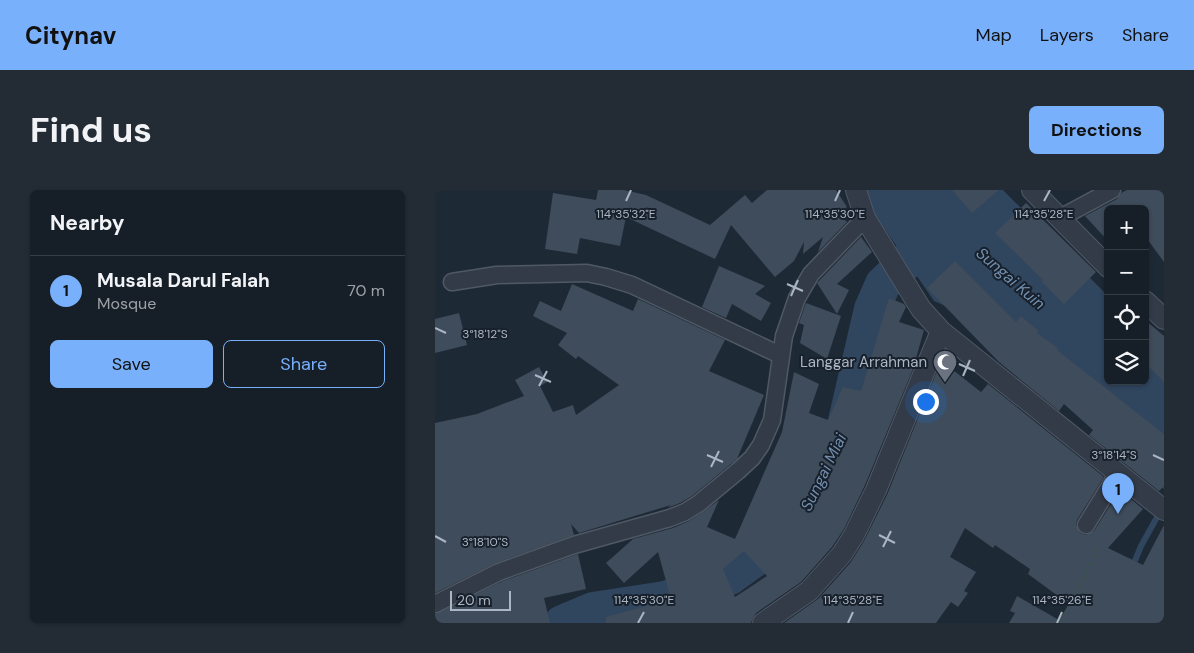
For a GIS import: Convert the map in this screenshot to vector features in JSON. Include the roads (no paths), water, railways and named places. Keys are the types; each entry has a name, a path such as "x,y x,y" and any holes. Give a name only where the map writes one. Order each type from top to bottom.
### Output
{"street":[{"path":"856,190 868,223 921,309 941,330 1161,507"},
{"path":"1032,190 1104,262"},
{"path":"1060,218 1112,190"},
{"path":"435,604 499,572 574,545 685,512 698,504 738,471 752,458 767,432 773,413 784,336 802,288 811,274 868,223"},
{"path":"452,282 497,276 587,273 606,276 632,284 780,356"},
{"path":"1149,305 1164,318"},
{"path":"763,623 809,591 842,554 854,535 876,490 941,330"},
{"path":"1086,525 1118,473"}],"water":[{"name":"Sungai Kuin","path":"865,190 1003,190 1104,292 1104,385 1149,385 1149,334 1164,347 1164,489 1149,478 1042,381 954,310 934,301 871,209"}],"waterway":[{"name":"Sungai Miai","path":"842,438 872,309 883,284 942,228"},
{"path":"1132,568 1141,546 1161,510"},
{"name":"Sungai Miai","path":"562,623 593,610 665,599 730,577 774,545 791,527"}],"place":[{"name":"Langgar Arrahman","path":"945,383"},
{"name":"Musala Darul Falah","path":"1118,514"}]}
